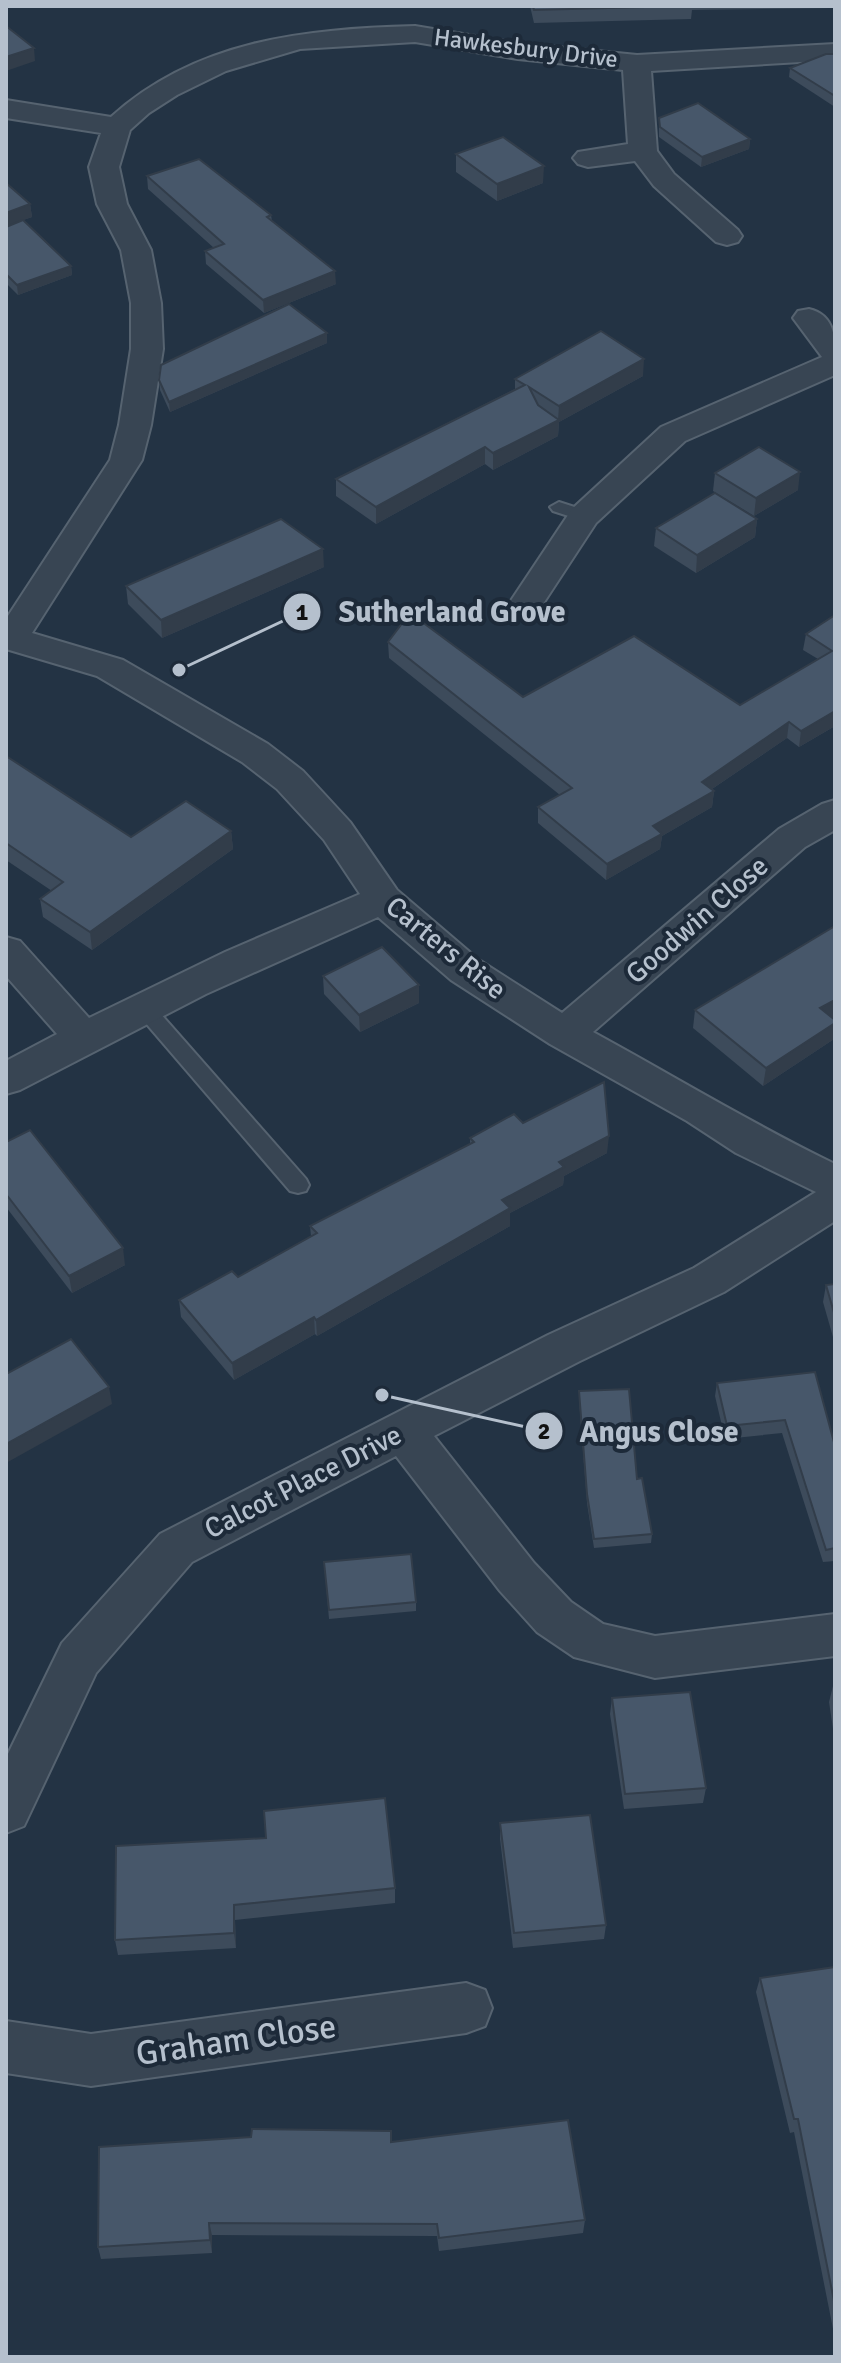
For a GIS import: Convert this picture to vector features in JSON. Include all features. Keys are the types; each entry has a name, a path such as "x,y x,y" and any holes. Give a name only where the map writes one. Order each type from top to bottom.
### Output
{"street":[{"name":"Hawkesbury Drive","path":"117,127 167,89 216,65 252,52 419,20 518,51 637,63 835,52"},
{"name":"Hawkesbury Drive","path":"637,63 643,151"},
{"path":"6,109 117,127 104,167 112,204 136,250 146,303 147,349 139,407 126,460 8,638"},
{"path":"588,158 643,151 664,180 727,236"},
{"path":"809,318 835,353"},
{"path":"527,602 571,512 638,469 673,434 835,363"},
{"name":"Carters Rise","path":"8,638 110,668 255,753 290,780 337,831 383,900 465,970 564,1034 702,1110 751,1142 835,1182"},
{"name":"Goodwin Close","path":"564,1034 792,838 835,813"},
{"path":"6,1079 145,1009 383,900"},
{"path":"6,951 84,1038"},
{"name":"Calcot Place Drive","path":"6,1810 79,1658 176,1548 564,1348 709,1280 800,1220 835,1201"},
{"path":"403,1431 517,1577 554,1617 591,1642 655,1657 835,1635"},
{"name":"Graham Close","path":"6,2047 91,2060 466,2008"}],"lane":[{"path":"145,1009 298,1185"}],"building":[{"path":"533,6 683,6 534,10"},
{"path":"6,26 34,48 6,57"},
{"path":"826,54 835,54 835,96 790,68"},
{"path":"698,103 750,139 702,157 660,127 659,118"},
{"path":"503,137 544,166 497,184 456,154"},
{"path":"199,159 271,215 267,217 335,271 263,300 205,251 224,244 147,176"},
{"path":"6,183 30,204 6,213"},
{"path":"23,220 71,266 17,285 6,274 6,227"},
{"path":"289,304 327,333 169,402 159,380 161,365"},
{"path":"601,331 644,359 559,406 529,387 538,405 559,420 493,453 485,447 376,507 336,479 525,385 515,379"},
{"path":"759,447 800,472 756,498 715,473"},
{"path":"715,493 757,519 697,555 656,528"},
{"path":"281,519 323,549 161,620 126,586"},
{"path":"410,613 523,697 634,636 740,705 832,651 806,634 835,615 835,711 801,731 789,722 702,782 714,791 653,826 662,834 607,864 538,807 572,788 388,642"},
{"path":"6,756 131,837 186,801 231,831 90,932 40,899 63,882 6,843"},
{"path":"835,926 835,1000 820,1008 835,1023 766,1068 695,1010"},
{"path":"382,947 419,985 359,1015 323,976"},
{"path":"604,1082 609,1136 559,1162 564,1167 502,1200 510,1208 316,1320 314,1317 232,1363 179,1300 232,1271 238,1277 317,1233 310,1226 474,1142 470,1138 514,1114 523,1123"},
{"path":"30,1130 123,1248 69,1276 6,1194 6,1142"},
{"path":"835,1284 835,1316 826,1285"},
{"path":"71,1339 109,1387 6,1444 6,1374"},
{"path":"815,1372 835,1446 835,1548 826,1550 785,1420 727,1426 717,1383"},
{"path":"629,1389 637,1479 642,1478 652,1534 594,1539 587,1494 579,1391"},
{"path":"411,1554 416,1602 329,1610 324,1562"},
{"path":"690,1692 706,1788 625,1794 612,1698"},
{"path":"385,1798 395,1888 234,1905 234,1933 115,1940 116,1846 266,1838 264,1811"},
{"path":"590,1815 606,1925 514,1933 500,1823"},
{"path":"835,1967 835,2306 798,2119 794,2119 760,1978"},
{"path":"568,2120 585,2220 439,2238 437,2224 209,2223 210,2240 98,2247 99,2147 251,2137 252,2129 391,2131 391,2142"}],"place":[{"name":"Sutherland Grove","path":"179,670"},
{"name":"Angus Close","path":"382,1395"}]}
